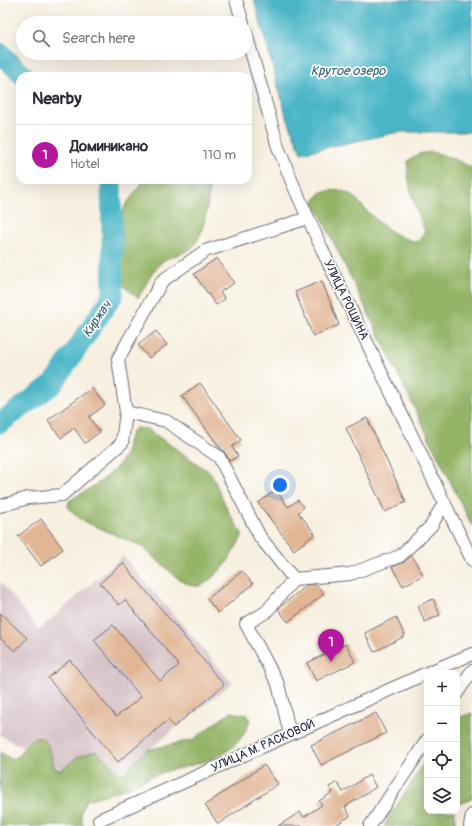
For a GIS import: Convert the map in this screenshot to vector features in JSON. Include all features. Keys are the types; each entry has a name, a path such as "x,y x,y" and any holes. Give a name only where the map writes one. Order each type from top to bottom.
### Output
{"street":[{"path":"236,0 241,16"},
{"name":"УЛИЦА РОЩИНА","path":"252,55 278,147 308,218 472,560"},
{"path":"0,506 28,498 62,495 122,443 126,412 118,359 162,281 205,251 308,218"},
{"path":"126,412 166,421 219,458 260,537 294,578"},
{"path":"290,734 278,684 246,624 266,612 294,578 350,574 400,556 431,526 444,502"},
{"name":"УЛИЦА М. РАСКОВОЙ","path":"434,670 472,654"},
{"path":"452,662 464,664 471,672 460,688"},
{"name":"УЛИЦА М. РАСКОВОЙ","path":"99,820 424,674"},
{"path":"370,826 426,742"},
{"path":"470,826 472,815"}],"shaded area":[{"path":"123,556 232,683 125,769 68,772 0,735 0,581 39,630"}],"green space":[{"path":"431,152 452,158 472,168 472,526 314,202 321,192 336,190 351,194 388,230 402,237 418,242 425,231 410,188 408,161 418,154"},
{"path":"141,184 210,184 209,197 203,227 195,244 190,249 163,261 151,276 138,298 119,282 123,249 121,218 125,206"},
{"path":"135,428 147,429 211,473 228,511 243,535 225,566 206,583 200,586 193,586 181,581 141,546 81,520 68,507 69,501 107,477 119,464 126,453 130,435"},
{"path":"231,712 248,715 250,720 244,734 235,745 225,753 212,759 154,775 127,788 86,800 82,813 83,826 0,826 0,752 11,759 19,756 28,742 34,739 42,738 47,743 55,768 61,770 77,757 96,751 118,771 124,772 147,750 192,740"},
{"path":"472,713 472,799 460,804 460,742 460,717"},
{"path":"423,764 424,814 455,814 455,826 384,826"}],"water":[{"name":"Крутое озеро","path":"254,0 472,0 472,132 399,132 301,153 286,115"}],"building":[{"path":"217,258 234,283 220,292 225,299 216,305 194,274"},
{"path":"322,281 339,325 313,336 295,292"},
{"path":"156,331 167,345 149,358 138,345"},
{"path":"200,383 241,440 232,447 238,456 230,461 182,396"},
{"path":"92,388 105,405 89,417 100,432 85,443 74,428 61,438 48,420"},
{"path":"367,418 406,502 385,512 346,428"},
{"path":"276,490 288,507 298,500 304,507 298,512 315,534 294,550 258,503"},
{"path":"41,519 63,549 41,566 18,536"},
{"path":"412,556 423,575 403,586 392,567 403,563"},
{"path":"123,563 224,685 174,727 168,720 118,762 48,678 70,660 116,717 141,697 94,640 113,625 160,681 179,665 125,600 119,605 100,583"},
{"path":"242,571 253,584 218,613 207,599"},
{"path":"307,585 316,585 324,594 288,622 278,609"},
{"path":"433,599 440,615 425,622 418,606"},
{"path":"0,613 27,638 15,651 0,638"},
{"path":"396,617 405,636 374,652 365,633"},
{"path":"346,644 355,662 316,681 307,663"},
{"path":"376,713 386,733 321,765 311,745"},
{"path":"264,765 278,784 218,824 205,805"},
{"path":"369,775 376,787 345,807 350,816 334,826 278,826 300,812 304,817 322,805 319,801 333,792 329,787 337,782 343,792"}],"waterway":[{"name":"Киржач","path":"0,53 20,72"},
{"name":"Киржач","path":"0,423 53,384 113,295 111,184"}],"place":[{"name":"Доминикано","path":"331,662"}]}
